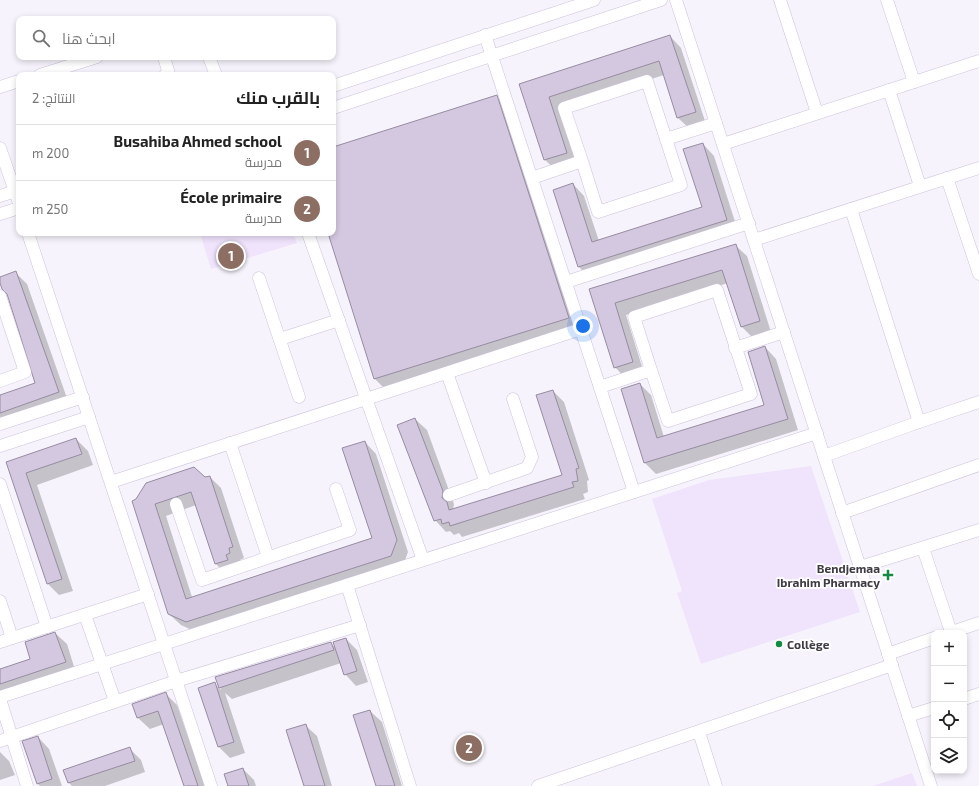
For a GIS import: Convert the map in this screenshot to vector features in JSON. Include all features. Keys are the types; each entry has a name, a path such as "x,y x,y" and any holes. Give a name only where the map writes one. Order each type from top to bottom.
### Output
{"street":[{"path":"336,85 594,0"},
{"path":"336,107 661,0"},
{"path":"676,0 931,786"},
{"path":"780,0 817,113"},
{"path":"887,0 914,82"},
{"path":"485,35 634,492"},
{"path":"50,72 88,60"},
{"path":"165,60 168,72"},
{"path":"210,60 215,72"},
{"path":"723,144 979,61"},
{"path":"647,81 681,186 598,212 582,161 564,108 647,81"},
{"path":"0,87 16,82"},
{"path":"889,90 920,186"},
{"path":"666,139 716,123"},
{"path":"0,148 16,186"},
{"path":"532,178 582,161"},
{"path":"754,240 979,168"},
{"path":"947,178 979,274"},
{"path":"0,196 16,192"},
{"path":"0,214 16,209"},
{"path":"852,209 919,422"},
{"path":"566,282 749,224"},
{"path":"29,236 211,786"},
{"path":"309,236 423,560"},
{"path":"259,278 299,397"},
{"path":"717,290 751,394 668,421 651,370 634,316 717,290"},
{"path":"0,381 25,372 1,301"},
{"path":"280,340 339,320"},
{"path":"111,482 581,329"},
{"path":"735,348 784,332"},
{"path":"600,387 651,370"},
{"path":"447,372 486,483"},
{"path":"0,424 83,397"},
{"path":"450,495 527,468 532,458 513,399"},
{"path":"824,456 979,402"},
{"path":"0,446 89,417"},
{"path":"27,786 0,698 817,432"},
{"path":"230,443 268,557"},
{"path":"842,513 979,465"},
{"path":"0,484 47,627"},
{"path":"176,504 202,580 350,530 336,489"},
{"path":"860,567 979,530"},
{"path":"924,548 949,630"},
{"path":"347,585 410,786"},
{"path":"0,642 148,594"},
{"path":"0,601 12,638"},
{"path":"84,615 115,701"},
{"path":"959,630 979,623"},
{"path":"0,741 176,680 360,625"},
{"path":"538,786 699,732 890,660 931,640"},
{"path":"967,698 979,694"},
{"path":"908,716 931,709"},
{"path":"699,732 716,786"}],"shaded area":[{"path":"201,236 294,236 297,243 211,269"},
{"path":"811,466 860,612 701,664 677,593 682,591 652,499 709,480"},
{"path":"912,773 917,786 873,786"}],"building":[{"path":"670,35 696,112 677,118 659,61 549,97 567,153 544,160 519,84"},
{"path":"497,95 569,318 374,379 329,236 336,236 336,146"},
{"path":"703,143 727,220 578,267 553,190 573,183 592,242 702,207 683,149"},
{"path":"736,244 760,321 741,327 722,270 615,303 633,362 614,368 589,289"},
{"path":"16,271 59,392 0,413 0,395 35,383 7,294 2,289 0,283 0,277"},
{"path":"765,346 788,419 644,463 621,389 640,383 657,438 764,405 748,352"},
{"path":"553,390 579,468 576,469 578,481 572,482 574,487 450,526 449,522 442,524 441,519 434,521 397,425 415,418 443,491 442,498 447,502 449,510 562,475 536,395"},
{"path":"76,438 82,454 26,473 62,579 47,584 6,462"},
{"path":"365,441 397,540 391,556 186,622 168,614 132,501 136,499 146,483 194,467 205,477 210,476 233,547 229,548 230,553 226,555 228,560 215,564 191,492 155,504 186,599 372,538 342,448"},
{"path":"55,632 66,662 0,684 0,669 30,659 25,642"},
{"path":"346,638 357,671 344,675 333,642"},
{"path":"331,642 334,650 219,688 215,677"},
{"path":"215,682 234,742 218,747 198,688"},
{"path":"166,692 198,786 184,786 158,711 137,718 132,704"},
{"path":"370,710 395,786 376,786 353,715"},
{"path":"306,724 325,786 304,786 286,730"},
{"path":"38,736 52,779 37,784 22,741"},
{"path":"130,747 135,761 68,783 63,770"},
{"path":"243,768 249,786 228,786 224,774"}],"place":[{"name":"Busahiba Ahmed school","path":"231,256"},
{"name":"Bendjemaa Ibrahim Pharmacy","path":"888,575"},
{"name":"Collège","path":"779,644"},
{"name":"École primaire","path":"469,748"}]}
